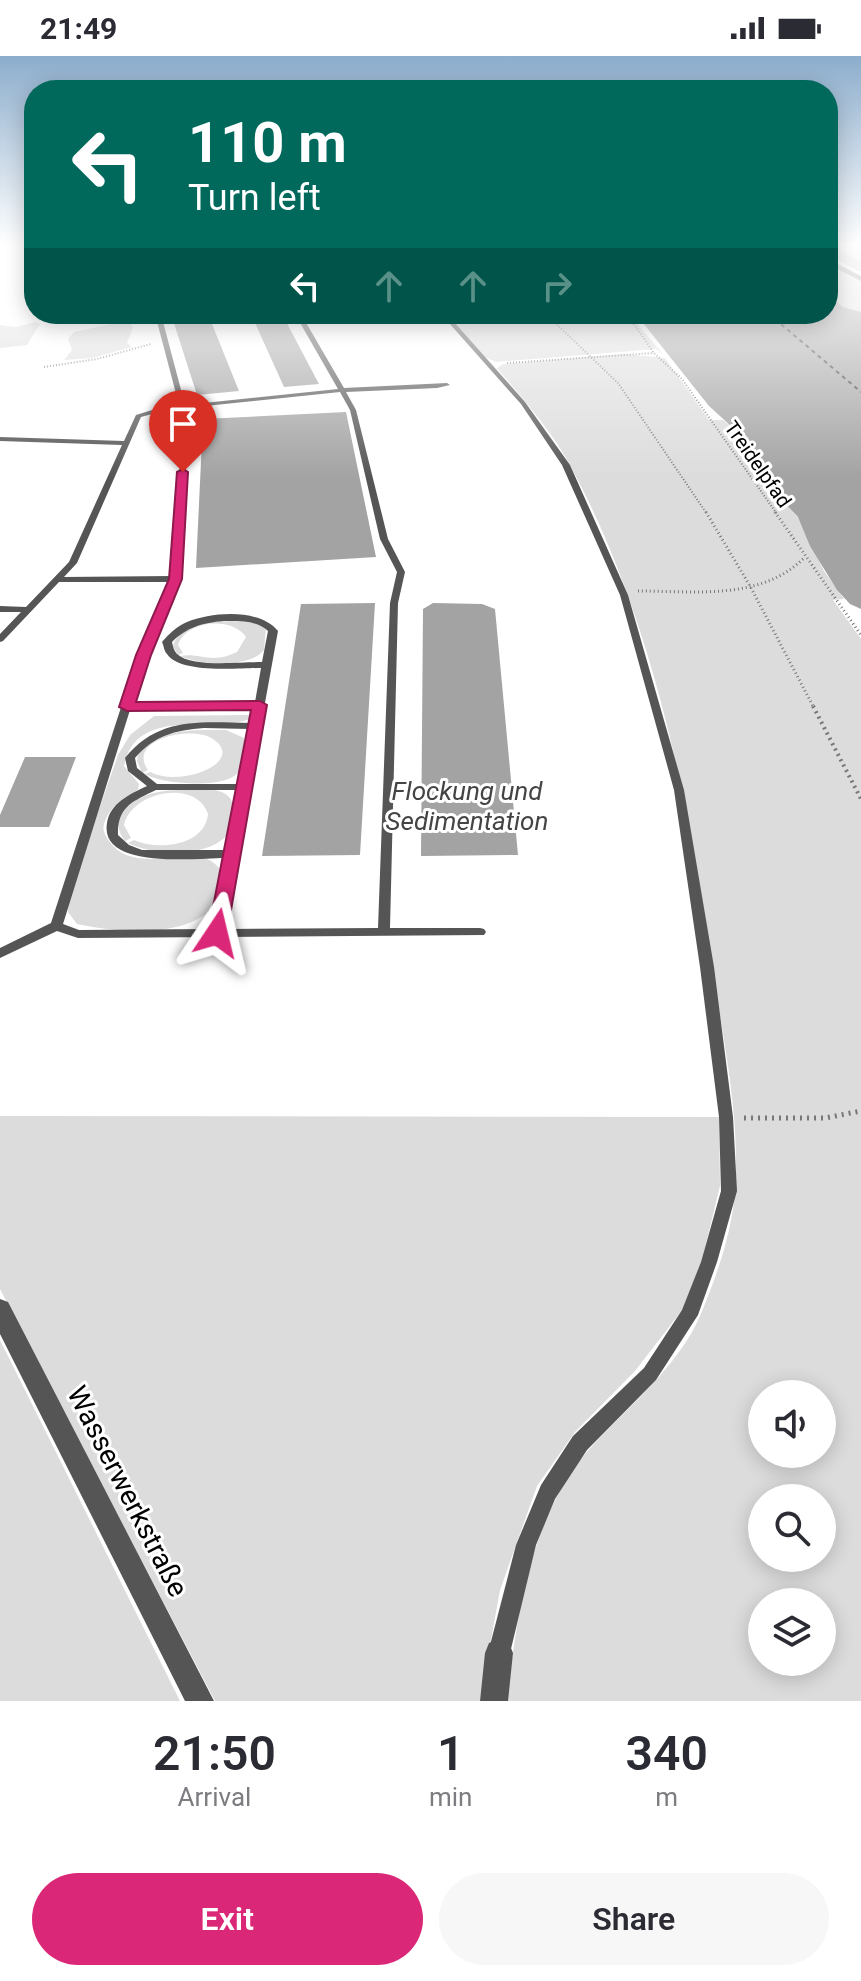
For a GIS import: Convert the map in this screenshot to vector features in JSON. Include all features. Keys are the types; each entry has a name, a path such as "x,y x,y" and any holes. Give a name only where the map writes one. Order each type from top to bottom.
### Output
{"street":[{"name":"Wasserwerkstraße","path":"0,1310 200,1701"},
{"path":"494,1701 499,1653"}],"lane":[{"path":"56,926 143,655 176,579 186,419 161,324"},
{"path":"304,324 353,410 384,539 401,572 394,603 384,931"},
{"path":"453,324 523,403 566,465 622,591 679,790 707,967 726,1117 729,1191 709,1262 689,1315 650,1374 580,1443 548,1492 526,1545 499,1653"},
{"path":"0,639 61,580 73,563 138,416 184,407 343,390 447,385"},
{"path":"0,439 124,443"},
{"path":"61,580 176,579"},
{"path":"0,609 27,610"},
{"path":"217,933 245,787 260,705 273,631 263,621 211,619 194,622 177,631 167,642 171,654 184,662 267,665"},
{"path":"127,707 260,705"},
{"path":"154,787 132,769 130,758 139,744 158,732 185,727 256,726"},
{"path":"232,854 141,854 125,848 112,836 110,820 117,810 154,787 245,787"},
{"path":"0,953 56,926 78,934 480,932"}],"path":[{"path":"557,324 618,383 694,493 750,586 861,799"},
{"name":"Treidelpfad","path":"634,324 654,353 682,379 861,635"},
{"path":"44,367 97,359 166,342"},
{"path":"489,364 654,353"},
{"path":"622,591 713,591 770,583 786,575 805,557"},
{"path":"726,1117 825,1118 861,1111"}],"shaded area":[{"path":"40,324 27,345 0,348 0,325"},
{"path":"112,324 131,324 133,327 127,343 132,347 92,358 64,360 72,350 68,339 74,332"},
{"path":"456,324 637,324 662,353 656,349 496,362 485,357"},
{"path":"624,354 665,358 709,420 723,420 732,427 737,439 750,452 758,472 801,521 824,571 844,599 833,600 861,639 861,1701 507,1701 522,1599 541,1532 555,1500 594,1444 680,1351 700,1316 727,1239 735,1191 736,1140 731,1089 694,855 666,721 648,656 601,528 571,467 546,428 497,368 503,364"},
{"path":"250,621 266,627 264,650 247,660 224,664 199,662 180,656 220,658 237,652 246,637 231,626 199,626 190,630 178,645 183,653 178,655 173,646 185,630 195,626 217,622"},
{"path":"154,716 252,717 233,723 176,725 143,735 131,747 124,766 139,784 138,790 113,808 103,826 109,841 128,856 152,859 191,857 214,863 222,872 213,907 201,917 168,929 129,931 77,924 68,912 69,895 118,755 130,735"},
{"path":"226,730 244,738 245,742 241,767 229,779 191,783 145,774 193,775 216,764 222,756 221,748 213,739 191,734 177,734 153,743 146,750 144,759 148,770 142,773 137,761 138,754 158,739 179,732"},
{"path":"214,790 228,796 233,811 229,833 209,847 196,851 166,852 128,843 134,840 167,845 190,839 199,833 208,814 201,803 191,796 178,793 164,794 138,804 124,825 131,838 125,841 118,827 121,816 131,803 141,797 165,791"},
{"path":"0,1116 719,1117 720,1186 702,1260 683,1309 635,1371 575,1432 537,1486 500,1590 480,1701 215,1701 0,1289"},
{"path":"0,1340 180,1701 0,1701"}],"water":[{"path":"174,324 212,324 239,391 197,395"},
{"path":"256,324 287,324 319,384 284,387"},
{"path":"644,324 861,324 861,609 850,604 837,590 810,546 798,517 765,482 749,450 736,439 732,427 709,406"},
{"path":"346,412 376,557 196,568 203,419"},
{"name":"Flockung und Sedimentation","path":"375,603 360,855 262,856 301,604"},
{"name":"Flockung und Sedimentation","path":"433,603 482,604 495,609 518,855 421,856 423,609"},
{"path":"25,757 76,757 49,827 0,827 0,815"}],"ferry route":[{"path":"781,324 861,392"}],"route":[{"path":"183,472 176,579 143,655 127,707 260,705 217,933"}]}
